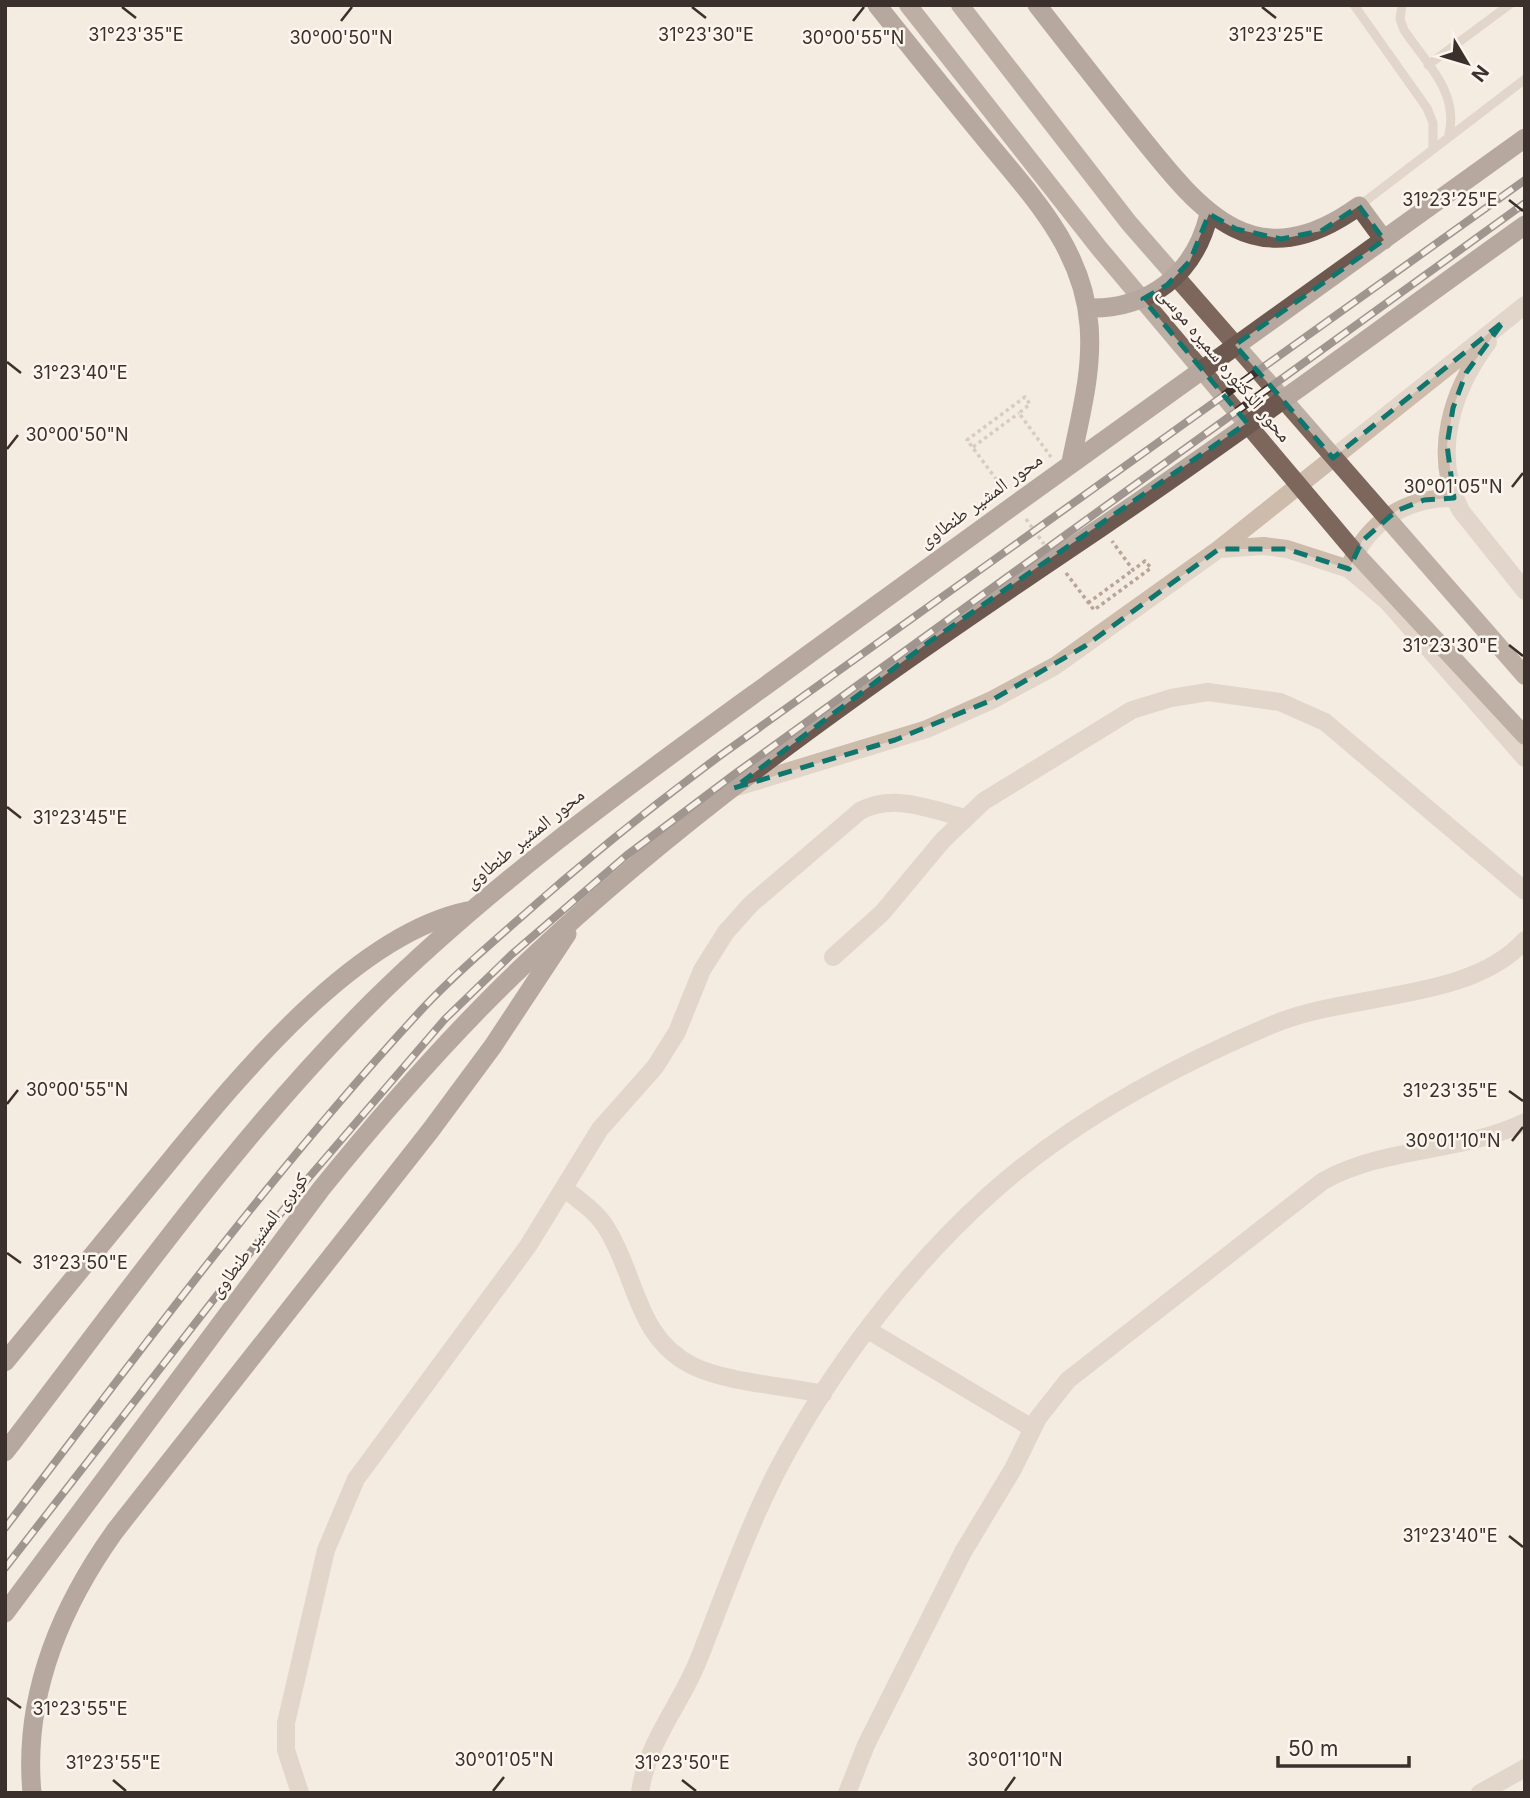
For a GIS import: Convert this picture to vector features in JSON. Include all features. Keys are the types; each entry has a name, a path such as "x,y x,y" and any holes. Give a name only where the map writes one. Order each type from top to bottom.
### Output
{"highway":[{"path":"877,5 1054,225 1072,256 1087,307 1089,361 1066,466"},
{"path":"1037,5 1180,186 1209,214 1236,229 1281,239 1321,231 1359,206 1384,240"},
{"name":"محور المشير طنطاوى","path":"471,910 577,824 1066,466 1525,138"},
{"path":"1087,307 1129,304 1167,285 1190,261 1199,246 1209,214"},
{"path":"32,1793 30,1749 40,1685 61,1622 92,1564 462,1089 581,912 734,788 929,642 1102,527 1525,225"},
{"path":"5,1362 208,1111 274,1041 329,992 396,939 432,921 471,910"},
{"path":"5,1452 183,1217 274,1107 372,1003 471,910"},
{"name":"كوبرى المشير طنطاوى","path":"5,1613 313,1199 368,1130 470,1018 581,912"}],"main road":[{"name":"محور الدكتوره سميره موسى","path":"908,5 1100,248 1351,547 1523,734"},
{"name":"محور الدكتوره سميره موسى","path":"960,5 1129,223 1525,676"}],"street":[{"path":"734,788 895,740 992,700 1074,653 1219,549 1525,305"},
{"path":"1504,321 1466,373 1453,408 1447,445 1454,498 1469,523 1525,591"},
{"path":"1349,569 1362,541 1383,519 1424,500 1454,498"},
{"path":"1219,549 1264,546 1287,549 1349,569 1387,601 1525,758"},
{"path":"833,957 882,913 965,818 1004,786 1132,710 1171,698 1208,692 1264,698 1304,711 1337,730 1525,891"},
{"path":"300,1793 288,1757 286,1723 319,1575 345,1501 369,1458 528,1246 600,1129 655,1067 677,1032 702,970 726,932 751,904 850,819 871,805 906,803 965,818"},
{"path":"640,1793 647,1758 694,1672 777,1472 823,1394 868,1330 941,1244 990,1194 1057,1143 1122,1101 1272,1025 1343,1003 1442,985 1497,963 1525,940"},
{"path":"847,1793 866,1745 963,1552 1013,1469 1032,1428 1047,1404 1068,1380 1323,1181 1366,1162 1496,1134 1525,1122"},
{"path":"565,1189 608,1230 644,1319 653,1333 678,1357 722,1376 823,1394"},
{"path":"868,1330 1032,1428"},
{"path":"1480,1793 1525,1768"}],"lane":[{"path":"1354,5 1427,108 1434,130 1433,147"},
{"path":"1402,5 1401,25 1451,103 1449,134"},
{"path":"1428,65 1509,5"},
{"path":"1359,206 1449,134 1525,79"}],"path":[{"path":"972,447 1030,404 1025,397 967,440 972,447 1006,492"},
{"path":"1019,413 1066,466"},
{"path":"1022,514 1047,548"},
{"path":"1102,527 1133,570"},
{"path":"1064,570 1088,603 1094,610 1151,568 1145,561 1088,603"}],"highlighted area":[{"path":"1359,206 1384,240 1235,345 1333,458 1504,321 1466,373 1453,408 1447,445 1454,498 1424,500 1396,511 1362,541 1349,569 1287,549 1219,549 1085,646 992,700 895,740 734,788 929,642 1247,423 1143,299 1167,285 1190,261 1209,214 1236,229 1281,239 1321,231"}],"railway":[{"path":"5,1528 157,1328 315,1131 447,983 543,897 643,814 721,755 1525,180"},
{"path":"5,1568 305,1182 445,1019 511,955 627,855 736,773 1525,203"}]}
